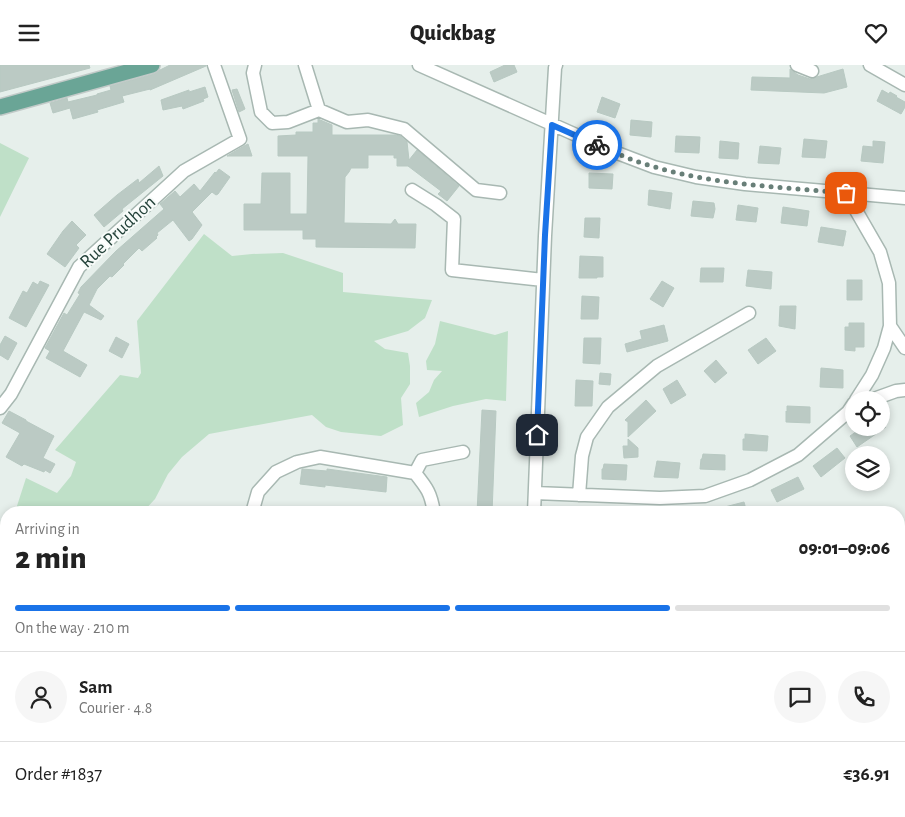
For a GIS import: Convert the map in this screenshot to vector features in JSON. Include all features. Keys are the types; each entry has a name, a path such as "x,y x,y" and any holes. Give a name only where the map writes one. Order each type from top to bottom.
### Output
{"main road":[{"path":"0,107 152,65"}],"street":[{"name":"Rue Prudhon","path":"0,408 11,394 79,267 184,171 240,139 214,65"},
{"path":"254,65 253,73 261,112 272,123 288,122 319,110 347,122 368,120 404,129 476,190 500,193"},
{"path":"305,65 319,110"},
{"path":"419,65 552,125 654,167 696,177 745,184 905,198"},
{"path":"534,506 556,65"},
{"path":"797,65 812,71"},
{"path":"870,65 905,85"},
{"path":"412,190 454,219 452,270 544,279"},
{"path":"846,193 880,252 889,283 890,326 884,348 872,375 862,391"},
{"path":"579,495 582,456 587,437 608,407 658,365 749,313"},
{"path":"890,326 905,348"},
{"path":"890,393 905,390"},
{"path":"535,493 660,499 705,496 750,480 798,455 845,413"},
{"path":"415,473 422,460 463,452"},
{"path":"254,506 258,492 276,472 298,462 320,457 415,473 432,497 433,506"}],"green space":[{"path":"0,143 29,158 0,217"},
{"path":"204,234 232,256 283,253 343,273 343,292 432,300 425,318 408,331 374,341 385,349 408,353 410,366 410,384 401,398 403,425 381,436 341,432 326,427 312,415 209,434 182,457 168,474 155,499 149,506 17,506 26,478 57,493 71,476 76,462 55,450 120,375 138,378 141,373 137,321"},
{"path":"440,321 495,335 508,331 506,401 486,399 453,406 419,417 416,403 429,392 434,380 442,371 427,370 426,361 435,344"}],"building":[{"path":"0,65 89,65 90,68 0,92"},
{"path":"170,65 206,66 150,90 122,96 124,102 97,110 98,112 73,119 70,108 53,113 50,103 67,98 68,102 97,95 111,90 110,86 154,74"},
{"path":"505,65 514,65 517,72 494,82 490,72"},
{"path":"790,69 798,75 810,79 843,69 847,87 824,93 751,90 752,77 790,78"},
{"path":"205,87 208,97 203,99 204,101 183,109 182,106 163,110 161,100 189,90 189,92"},
{"path":"237,89 245,109 239,112 232,90"},
{"path":"882,90 889,94 890,92 905,102 905,107 901,114 877,101"},
{"path":"602,97 620,104 615,118 597,112"},
{"path":"318,119 332,125 332,135 400,136 407,142 409,160 417,150 459,186 447,201 438,194 441,191 408,166 397,166 397,158 394,158 394,155 368,155 368,168 351,168 345,177 344,223 391,224 395,219 398,224 416,224 415,248 316,247 316,239 303,239 303,230 244,230 244,204 261,204 262,173 290,173 290,214 307,214 308,156 278,156 278,136 296,135 296,132 313,132 313,123 318,123"},
{"path":"631,120 652,122 651,137 630,135"},
{"path":"676,136 700,137 699,153 675,152"},
{"path":"804,139 827,141 825,158 802,157"},
{"path":"720,141 739,143 738,159 719,158"},
{"path":"873,141 885,142 883,163 861,161 863,146 873,147"},
{"path":"248,144 252,156 227,156 244,146"},
{"path":"760,146 781,148 779,164 758,163"},
{"path":"159,166 163,176 122,209 123,211 104,227 94,215 138,179 139,183"},
{"path":"219,169 230,177 218,194 216,195 212,192 192,212 202,225 192,239 189,241 173,220 157,233 157,238 142,251 139,248 112,277 110,276 97,289 89,305 104,316 101,320 84,312 63,351 87,365 80,377 46,358 50,351 45,348 64,313 67,315 80,294 78,293 81,287 116,251 164,209 160,204 175,191 180,197 194,184 200,191"},
{"path":"589,173 613,174 612,189 589,188"},
{"path":"649,190 672,193 670,209 648,205"},
{"path":"693,201 714,203 713,218 691,216"},
{"path":"738,205 758,208 756,222 736,220"},
{"path":"783,207 809,211 807,226 781,223"},
{"path":"585,218 600,218 599,238 584,237"},
{"path":"72,221 86,235 76,245 79,248 65,267 47,254"},
{"path":"821,227 846,231 843,246 818,242"},
{"path":"580,256 603,257 603,277 579,278"},
{"path":"701,268 724,268 723,282 700,282"},
{"path":"748,270 772,272 771,289 746,286"},
{"path":"847,280 862,280 862,300 847,300"},
{"path":"40,281 49,285 26,327 9,318 23,291 27,293 33,282 38,285"},
{"path":"662,281 674,288 663,307 650,299"},
{"path":"582,296 599,297 598,319 581,319"},
{"path":"780,306 796,306 795,329 779,326"},
{"path":"849,323 864,323 864,347 855,347 855,351 845,350 845,327 849,327"},
{"path":"664,325 668,341 627,352 625,344 642,339 640,331"},
{"path":"5,336 17,343 8,360 0,355 0,345"},
{"path":"116,337 129,344 122,358 109,351"},
{"path":"584,338 601,338 600,364 583,363"},
{"path":"766,338 776,351 758,364 748,350"},
{"path":"716,360 727,373 715,383 704,371"},
{"path":"821,368 843,370 843,388 820,387"},
{"path":"600,373 611,374 610,385 599,384"},
{"path":"576,380 593,381 592,406 575,406"},
{"path":"677,380 686,395 671,404 663,389"},
{"path":"646,400 656,411 628,437 628,422 625,420"},
{"path":"787,406 810,407 810,423 786,422"},
{"path":"482,410 496,411 492,506 477,506"},
{"path":"9,411 54,436 43,458 55,464 50,473 24,464 22,466 6,457 20,433 2,423"},
{"path":"745,434 768,436 767,451 743,450"},
{"path":"850,436 873,436 858,446 856,446"},
{"path":"628,439 638,448 638,457 624,458 623,446 628,446"},
{"path":"837,448 845,458 821,477 813,466"},
{"path":"703,454 725,455 725,470 700,469"},
{"path":"657,461 680,463 678,478 654,477"},
{"path":"604,464 627,465 626,480 602,479"},
{"path":"302,469 327,471 327,469 387,477 386,492 300,484"},
{"path":"798,477 804,489 777,502 771,490"},
{"path":"744,502 745,506 729,506"}],"way so far":[{"path":"597,145 654,167 696,177 745,184 846,193"}],"route":[{"path":"537,435 545,235 552,125 597,145"}]}
